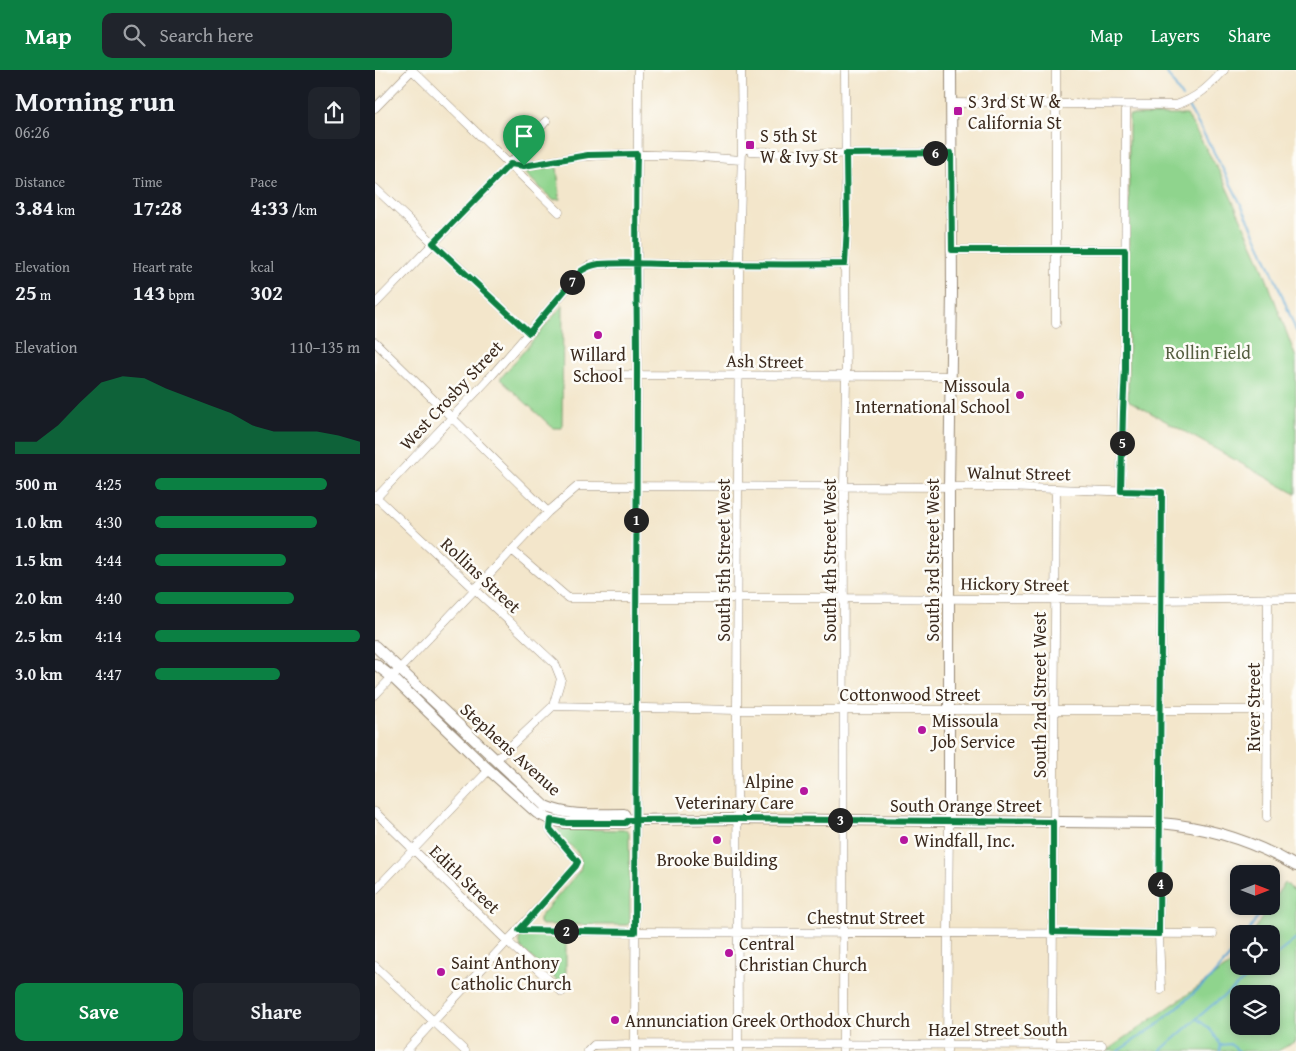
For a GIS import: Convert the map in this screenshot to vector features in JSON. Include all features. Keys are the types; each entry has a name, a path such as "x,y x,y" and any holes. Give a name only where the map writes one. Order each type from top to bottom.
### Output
{"main road":[{"name":"South 3rd Street West","path":"949,821 951,70"},
{"name":"Stephens Avenue","path":"375,646 545,806 557,812 568,814 624,814 632,820 625,823 567,823 551,820 537,813 524,803 392,677 375,664"},
{"name":"South Orange Street","path":"632,820 737,819 1160,823 1212,831 1238,839 1274,853 1296,866"}],"street":[{"path":"375,108 412,70 559,212"},
{"path":"635,1047 635,932 632,820 637,599 638,70"},
{"name":"South 5th Street West","path":"738,1048 737,598 739,264 742,144 741,70"},
{"name":"South 4th Street West","path":"843,1048 845,264 847,225 845,70"},
{"path":"1056,70 1056,324"},
{"path":"951,102 1176,104 1189,101 1207,89 1224,70"},
{"path":"1121,491 1125,369 1126,105"},
{"path":"375,304 510,164 546,122"},
{"path":"742,144 751,151 794,154 951,153"},
{"path":"510,164 524,166 581,156 637,154 741,160"},
{"path":"375,188 529,333"},
{"path":"952,250 1125,250"},
{"name":"West Crosby Street","path":"375,497 529,333 581,271 589,266 599,264 637,264"},
{"path":"637,264 845,264"},
{"path":"375,342 548,512"},
{"name":"Ash Street","path":"579,375 951,376"},
{"name":"Walnut Street","path":"375,695 548,512 578,486 949,487 1162,492 1160,600"},
{"name":"South 2nd Street West","path":"1052,1048 1056,489"},
{"name":"Rollins Street","path":"375,497 555,664 561,679 553,706"},
{"name":"Hickory Street","path":"512,550 568,598 1054,600 1296,598"},
{"name":"River Street","path":"1267,817 1268,598"},
{"path":"1160,600 1159,934 1161,990"},
{"path":"497,759 553,706"},
{"name":"Cottonwood Street","path":"553,706 737,710 1268,710"},
{"path":"375,890 489,770"},
{"name":"Edith Street","path":"375,812 559,989"},
{"name":"Stephens Avenue","path":"519,930 578,862 550,829 551,820"},
{"name":"South 3rd Street West","path":"947,1047 949,821"},
{"path":"406,1051 519,930"},
{"name":"Chestnut Street","path":"519,930 1213,934"},
{"path":"375,966 465,1051"},
{"name":"Hazel Street South","path":"591,1048 1052,1048 1102,1045"}],"green space":[{"name":"Rollin Field","path":"1129,115 1187,115 1220,173 1260,261 1296,358 1296,494 1128,400"},
{"path":"557,166 560,199 553,200 524,172"},
{"path":"563,305 562,428 553,428 500,379"},
{"path":"558,829 627,830 629,833 630,923 627,925 542,925 539,923 539,918 580,870 581,864 578,855 557,834"},
{"path":"1285,882 1296,893 1296,1041 1278,1051 1106,1051 1230,965 1230,975 1280,975 1280,925 1257,925 1264,915 1280,915 1280,890"},
{"path":"566,934 566,983 560,983 521,948 519,939 521,935"}],"waterway":[{"path":"1165,70 1182,97"},
{"path":"1188,106 1247,216 1273,273 1296,331"},
{"path":"1252,925 1259,915"},
{"path":"1280,952 1296,939"},
{"path":"1118,1051 1156,1026 1211,978 1230,956"},
{"path":"1160,1051 1211,1006 1251,975"},
{"path":"1197,1019 1216,1037 1220,1051"},
{"path":"1221,1045 1230,1044 1239,1051"}],"place":[{"name":"S 3rd St W & California St","path":"958,111"},
{"name":"S 5th St W & Ivy St","path":"750,145"},
{"name":"Willard School","path":"598,335"},
{"name":"Missoula International School","path":"1020,395"},
{"name":"Missoula Job Service","path":"922,730"},
{"name":"Alpine Veterinary Care","path":"804,791"},
{"name":"Brooke Building","path":"717,840"},
{"name":"Windfall, Inc.","path":"904,840"},
{"name":"Central Christian Church","path":"729,953"},
{"name":"Saint Anthony Catholic Church","path":"441,972"},
{"name":"Annunciation Greek Orthodox Church","path":"615,1020"}],"route":[{"path":"524,166 510,164 433,243 529,333 581,271 589,266 599,264 637,264 645,264 687,264 730,264 845,264 847,225 846,154 951,153 952,250 1125,250 1125,369 1121,491 1162,492 1159,934 1053,932 1053,822 737,819 643,820 636,820 629,820 625,823 567,823 551,820 550,829 578,862 519,930 635,932 636,820 635,764 637,599 636,432 637,376 637,264 637,154 575,156 524,166"}]}
